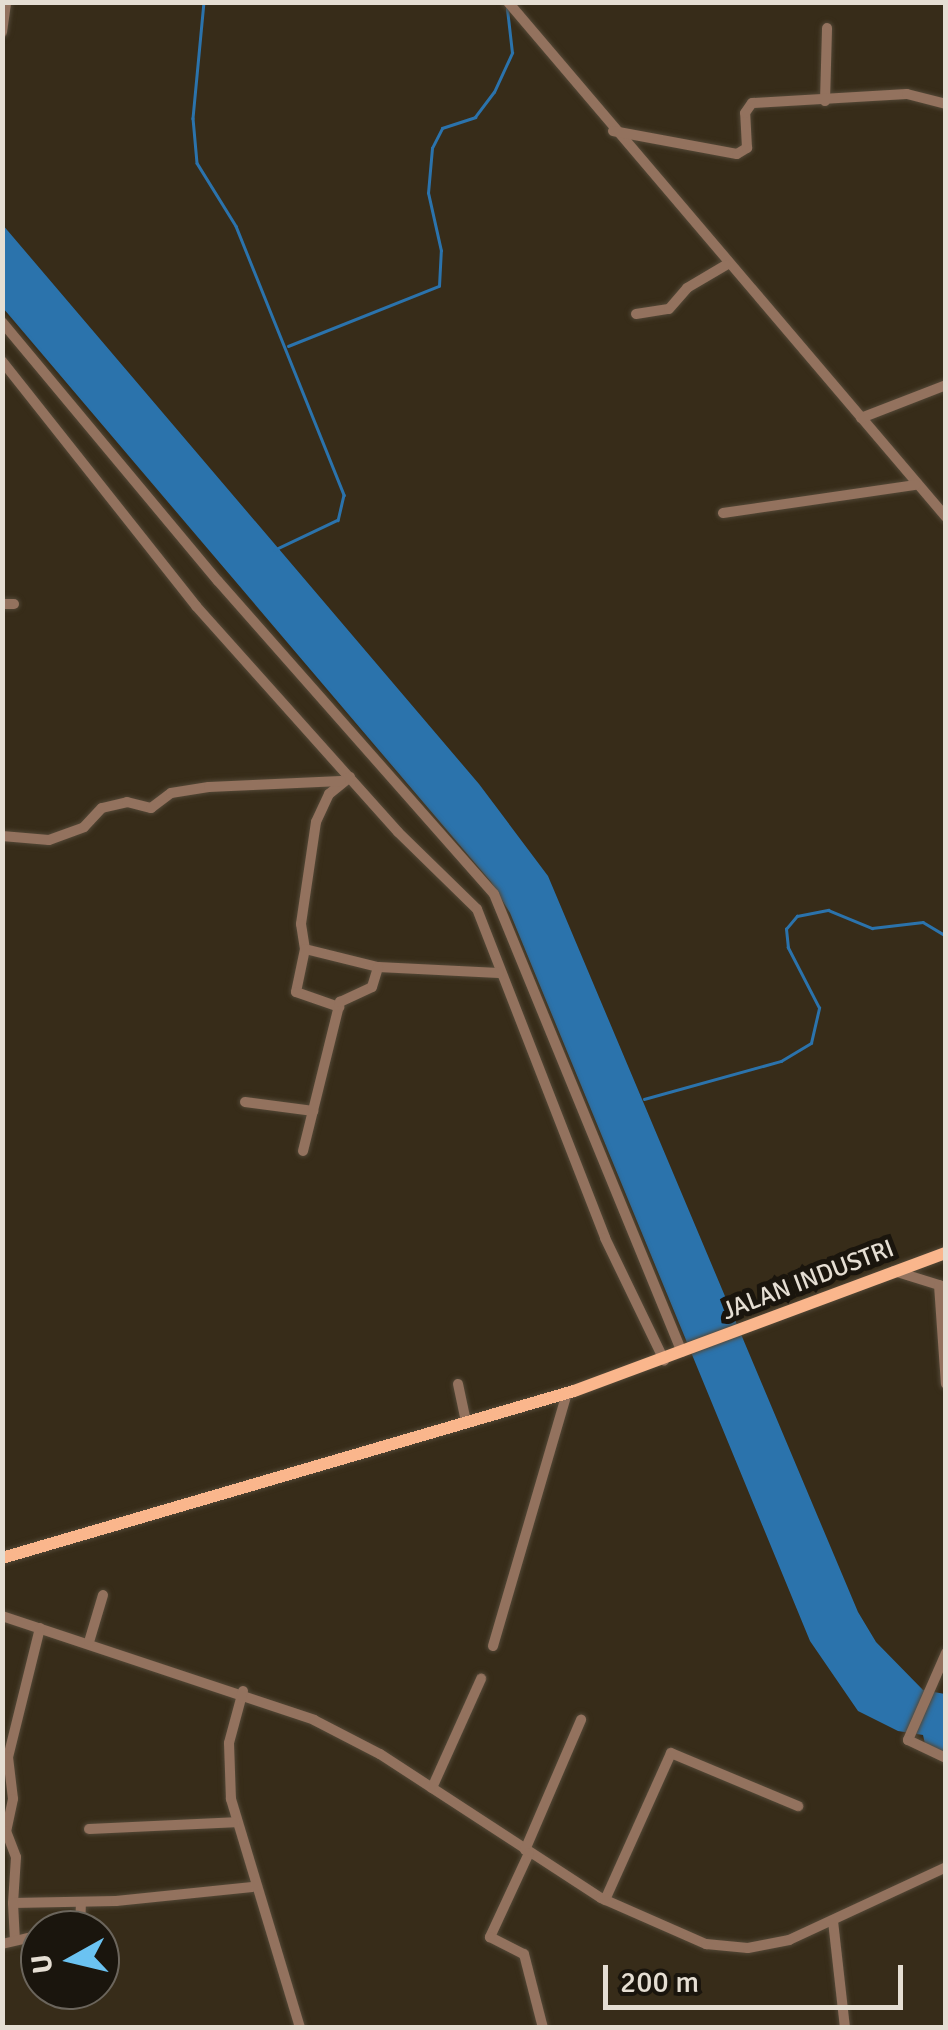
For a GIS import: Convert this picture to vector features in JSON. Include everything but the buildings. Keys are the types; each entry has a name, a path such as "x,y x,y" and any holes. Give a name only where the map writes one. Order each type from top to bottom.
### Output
{"main road":[{"name":"JALAN INDUSTRI","path":"2,1558 567,1393 946,1253"}],"street":[{"path":"2,32 6,2"},
{"path":"508,2 726,265 946,517"},
{"path":"825,101 828,28"},
{"path":"613,131 736,154 747,148 749,104 907,94 946,104"},
{"path":"636,314 669,309 684,290 726,265"},
{"path":"2,322 218,581 494,894 685,1351"},
{"path":"2,361 196,606 345,779 476,909 633,1305 664,1360"},
{"path":"861,418 946,384"},
{"path":"724,513 916,485"},
{"path":"2,836 49,840 84,828 102,808 127,802 151,808 172,793 210,786 345,779"},
{"path":"339,1007 296,992 298,962 306,950 300,924 316,822 345,779"},
{"path":"306,950 378,967 499,973"},
{"path":"302,1150 339,1007 346,994 372,987 378,967"},
{"path":"245,1102 312,1111"},
{"path":"893,1270 942,1286 946,1384"},
{"path":"458,1384 466,1422"},
{"path":"493,1646 567,1393"},
{"path":"90,1642 103,1595"},
{"path":"2,1616 242,1691 338,1730 605,1900 673,1934 724,1948 772,1945 834,1922 946,1867"},
{"path":"15,1940 8,1757 40,1628"},
{"path":"946,1653 908,1740 946,1758"},
{"path":"432,1788 481,1679"},
{"path":"242,1691 227,1758 235,1822 252,1887 291,1982 300,2028"},
{"path":"543,2028 524,1954 490,1937 581,1720"},
{"path":"605,1900 671,1753 798,1806"},
{"path":"89,1829 235,1822"},
{"path":"14,1902 81,1902 252,1887"},
{"path":"81,1902 81,1910"},
{"path":"834,1922 845,2028"},
{"path":"2,1944 20,1939"}],"water":[{"path":"2,224 479,784 548,876 858,1612 876,1642 923,1690 945,1694 945,1752 925,1744 923,1735 898,1731 858,1711 810,1641 510,913 491,882 3,308"}],"waterway":[{"path":"204,2 193,118 197,163 236,226 344,495 338,520 275,550"},
{"path":"288,346 439,286 441,251 428,193 432,148 442,128 475,117 494,92 512,53 507,9"},
{"path":"644,1099 781,1061 811,1043 819,1008 788,948 786,929 797,916 828,910 872,928 923,922 946,936"}]}
